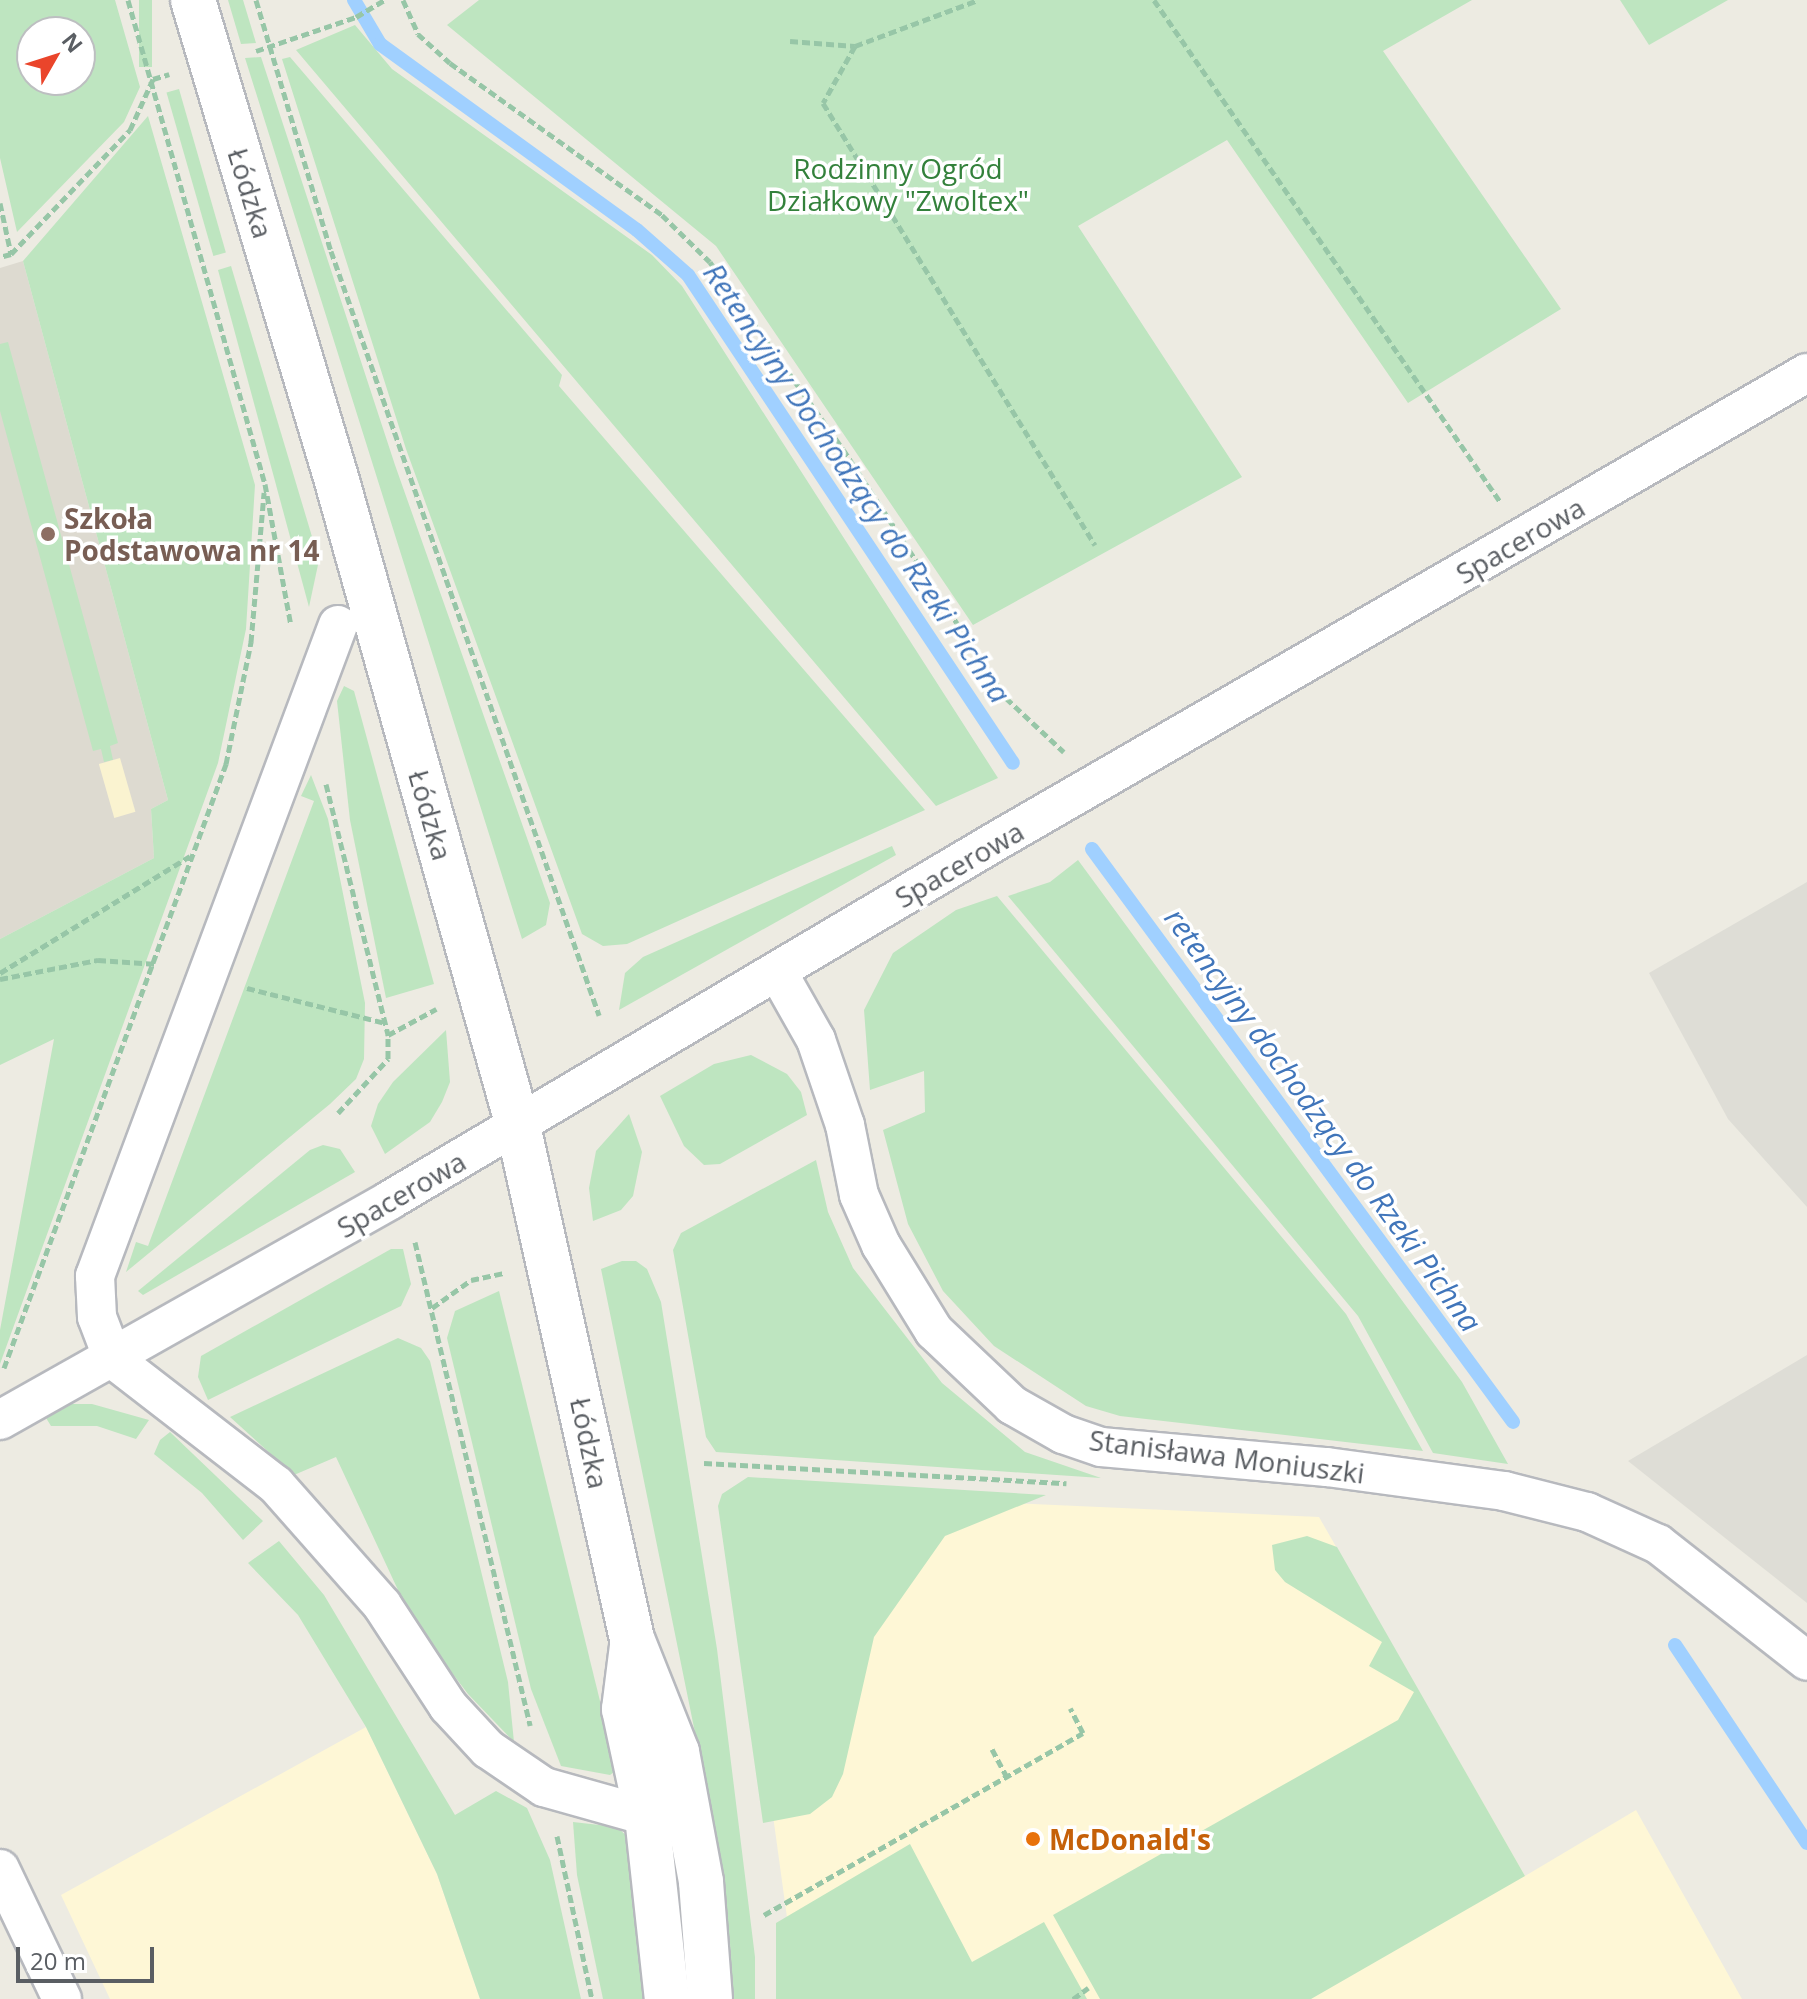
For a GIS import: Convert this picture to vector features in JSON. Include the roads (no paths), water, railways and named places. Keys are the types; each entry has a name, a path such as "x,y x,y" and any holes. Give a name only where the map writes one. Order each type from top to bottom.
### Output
{"main road":[{"name":"Łódzka","path":"193,0 337,481 518,1126 632,1639 677,1752 701,1882 710,1999"},
{"name":"Łódzka","path":"632,1639 624,1709 647,1816 667,1999"}],"street":[{"name":"Spacerowa","path":"0,1420 113,1359 518,1126 777,971 1807,373"},
{"path":"338,625 95,1276 97,1317 113,1359 276,1485 382,1605 448,1706 488,1749 544,1787 647,1816"},
{"name":"Stanisława Moniuszki","path":"777,971 816,1040 845,1125 859,1195 881,1245 934,1331 1012,1405 1063,1434 1101,1447 1327,1467 1504,1491 1587,1512 1658,1544 1807,1661"},
{"path":"0,1869 62,1999"}],"waterway":[{"name":"Retencyjny Dochodzący do Rzeki Pichna","path":"354,0 380,44 637,230 688,275 1013,763"},
{"name":"retencyjny dochodzący do Rzeki Pichna","path":"1092,849 1513,1422"},
{"name":"retencyjny dochodzący do Rzeki Pichna","path":"1675,1645 1807,1843"}],"place":[{"name":"Szkoła Podstawowa nr 14","path":"48,534"},
{"name":"McDonald's","path":"1033,1839"}],"park label":[{"name":"Rodzinny Ogród Działkowy \"Zwoltex\"","path":"898,184"}]}
